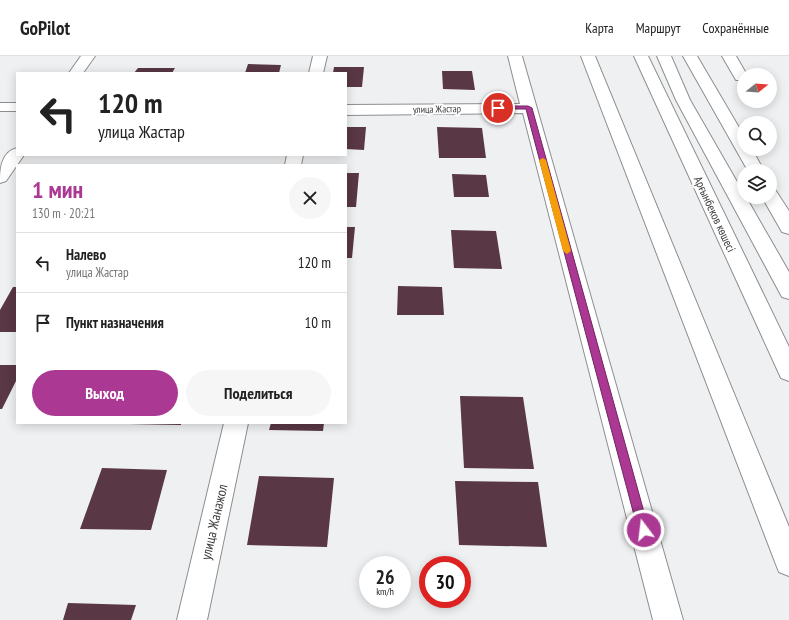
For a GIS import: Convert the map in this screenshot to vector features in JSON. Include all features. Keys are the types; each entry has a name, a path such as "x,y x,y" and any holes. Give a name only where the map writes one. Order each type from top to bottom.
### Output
{"main road":[{"path":"77,72 88,56"},
{"path":"316,72 320,56"},
{"path":"515,56 668,620"},
{"path":"588,56 789,562"},
{"name":"Арғынбеков көшесі","path":"641,56 789,372"},
{"name":"Арғынбеков көшесі","path":"664,56 683,100 789,291"},
{"path":"690,56 752,164"},
{"path":"729,56 737,70"},
{"path":"0,107 16,107"},
{"name":"улица Жастар","path":"347,110 528,108"},
{"path":"0,177 16,155"},
{"path":"779,203 789,227"},
{"name":"улица Жанажол","path":"192,620 236,424"}],"building":[{"path":"248,64 281,65 279,72 245,72"},
{"path":"334,67 364,67 362,87 347,87 347,72 333,72"},
{"path":"138,68 175,68 173,72 135,72"},
{"path":"442,71 472,71 475,90 443,89"},
{"path":"347,127 366,127 364,150 347,149"},
{"path":"437,127 482,128 486,158 439,158"},
{"path":"347,173 359,173 356,207 347,207"},
{"path":"452,174 486,175 489,197 454,197"},
{"path":"347,227 355,227 352,258 347,258"},
{"path":"451,230 496,231 502,269 454,268"},
{"path":"398,286 442,287 444,315 397,315"},
{"path":"13,287 16,287 16,332 0,332 0,310"},
{"path":"0,365 16,365 16,381 2,409 0,409"},
{"path":"460,396 523,397 534,469 464,468"},
{"path":"128,424 181,424 181,425"},
{"path":"271,424 324,424 323,431 269,430"},
{"path":"102,468 167,470 151,530 80,529"},
{"path":"259,476 334,478 327,547 247,545"},
{"path":"455,481 538,482 547,547 459,545"},
{"path":"68,603 136,605 131,620 63,620"}],"slow traffic":[{"path":"543,160 567,251"}],"route":[{"path":"498,108 528,108 644,530"}]}
